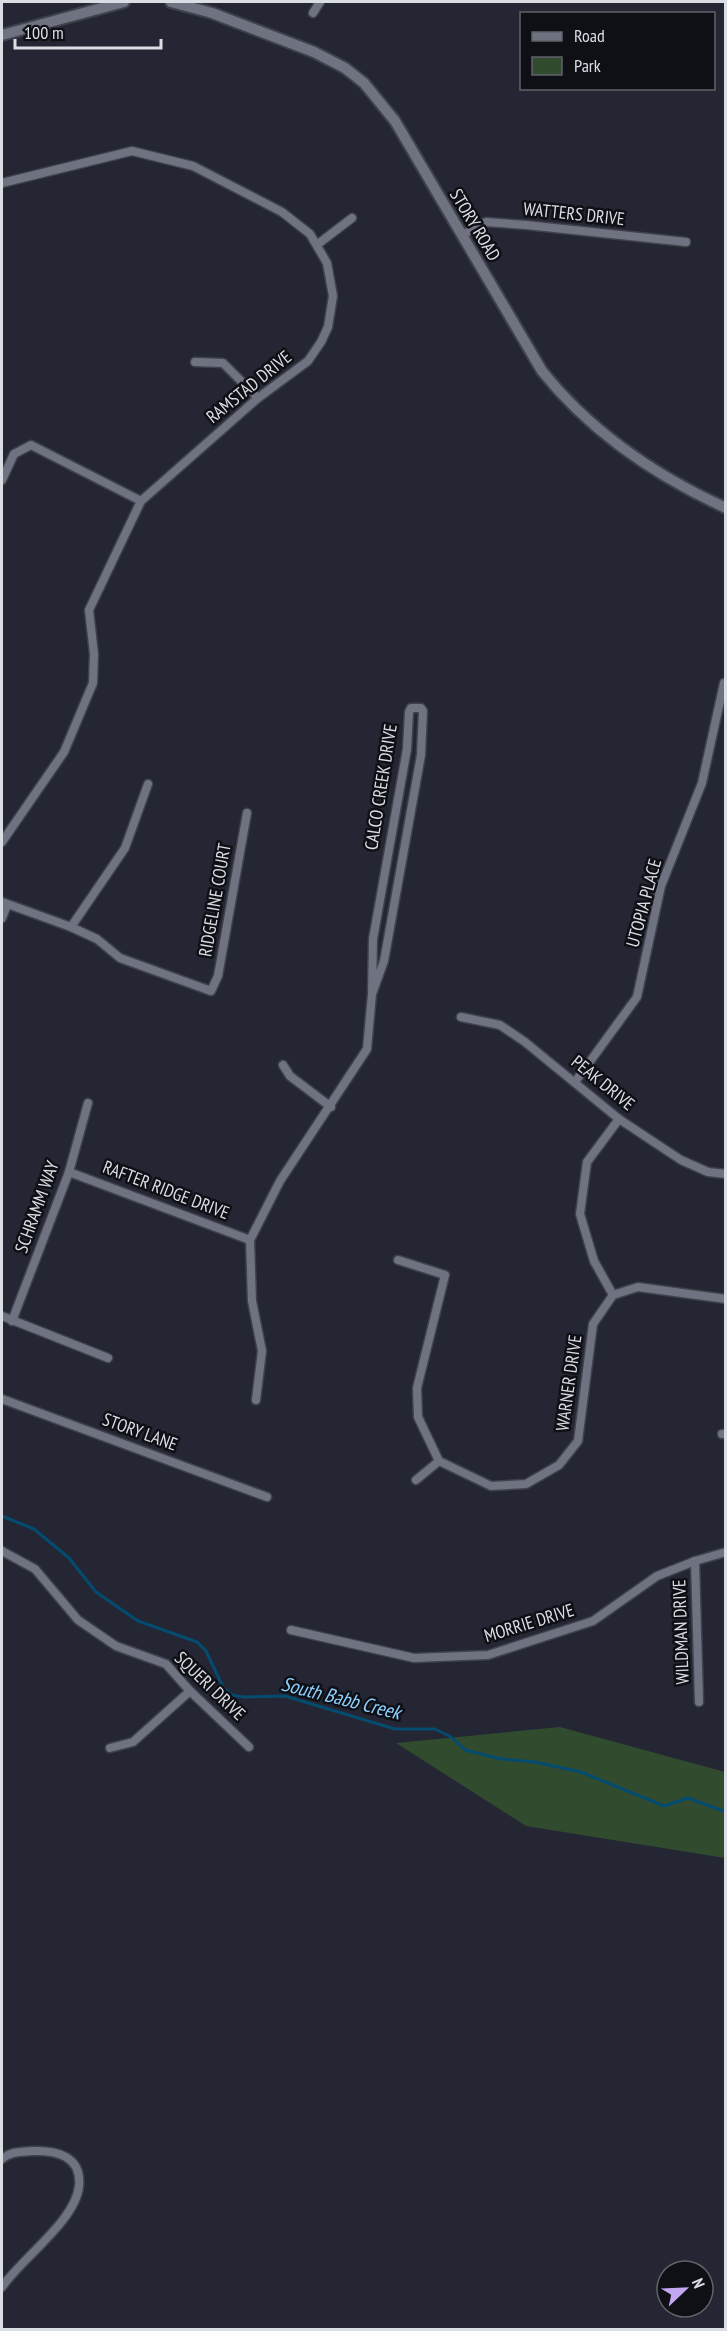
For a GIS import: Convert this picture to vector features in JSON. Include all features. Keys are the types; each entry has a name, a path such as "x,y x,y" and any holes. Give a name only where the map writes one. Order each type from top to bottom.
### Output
{"street":[{"path":"2,35 124,2"},
{"name":"STORY ROAD","path":"171,2 212,12 314,52 345,68 364,83 392,116 542,370 562,396 645,465 726,508"},
{"path":"313,13 320,2"},
{"name":"RAMSTAD DRIVE","path":"2,183 132,151 193,166 293,219 318,244 327,263 332,279 333,304 328,327 308,360 258,398 141,501 89,610 94,654 93,683 64,752 2,842"},
{"path":"318,244 352,218"},
{"name":"WATTERS DRIVE","path":"462,235 486,222 686,242"},
{"path":"195,362 223,363 258,398"},
{"path":"2,480 14,454 31,445 141,501"},
{"name":"UTOPIA PLACE","path":"575,1082 637,997 661,886 702,783 724,683"},
{"name":"CALCO CREEK DRIVE","path":"256,1401 262,1351 252,1301 250,1240 280,1181 331,1107 367,1049 372,993 373,939 407,749 409,712 416,706 423,711 422,755 384,961 372,993"},
{"path":"2,918 4,903 71,927 125,848 148,784"},
{"name":"RIDGELINE COURT","path":"71,927 97,939 120,958 211,991 218,976 247,813"},
{"name":"PEAK DRIVE","path":"461,1017 500,1025 619,1119 681,1160 708,1172 726,1173"},
{"path":"283,1065 290,1076 331,1107"},
{"name":"SCHRAMM WAY","path":"12,1320 69,1172 88,1102"},
{"path":"619,1119 587,1162 580,1214 594,1261 613,1295 638,1287 726,1299"},
{"name":"RAFTER RIDGE DRIVE","path":"69,1172 250,1240"},
{"path":"398,1260 445,1275 417,1388 418,1418 439,1461 416,1480"},
{"name":"WARNER DRIVE","path":"439,1461 491,1486 526,1484 559,1465 578,1441 593,1324 613,1295"},
{"path":"2,1317 108,1358"},
{"name":"STORY LANE","path":"2,1399 267,1497"},
{"name":"SQUERI DRIVE","path":"2,1551 35,1569 78,1620 116,1646 166,1664 190,1691 249,1747"},
{"name":"MORRIE DRIVE","path":"291,1630 414,1658 488,1655 593,1621 657,1576 726,1552"},
{"name":"WILDMAN DRIVE","path":"695,1561 699,1702"},
{"path":"110,1748 134,1742 190,1691"},
{"path":"2,2159 7,2154 17,2152 46,2151 65,2156 78,2170 79,2187 70,2213 12,2272 2,2287"}],"green space":[{"path":"560,1727 725,1772 725,1858 526,1826 396,1743"}],"waterway":[{"name":"South Babb Creek","path":"2,1516 34,1529 69,1558 96,1592 138,1621 197,1642 206,1651 223,1687 232,1695 285,1696 395,1729 435,1729 451,1737 465,1750 501,1759 535,1762 581,1772 664,1806 688,1798 726,1812"}]}
